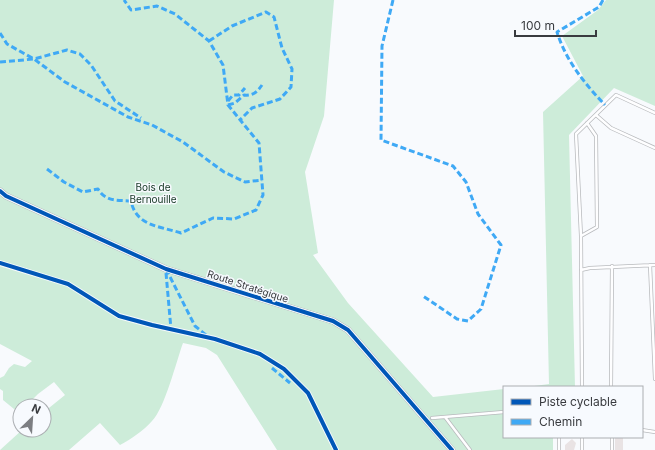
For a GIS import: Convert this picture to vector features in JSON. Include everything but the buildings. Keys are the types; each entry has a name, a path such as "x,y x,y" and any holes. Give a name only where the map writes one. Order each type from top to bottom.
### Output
{"street":[{"name":"Route Stratégique","path":"0,191 6,196 166,269 333,321 348,330 388,378 452,450"}],"lane":[{"path":"582,386 581,236 576,134 616,95 655,112"},
{"path":"596,115 611,128 655,148"},
{"path":"581,236 597,227 596,136 587,123"},
{"path":"650,265 655,382"},
{"path":"581,270 612,266 655,265"},
{"path":"611,386 612,266"},
{"path":"432,418 503,412"},
{"path":"445,418 470,450"},
{"path":"643,430 655,432"},
{"path":"559,438 559,450"},
{"path":"582,438 582,450"},
{"path":"612,438 612,450"}],"green space":[{"name":"Bois de Bernouille","path":"0,0 334,0 324,116 305,172 318,253 313,255 348,303 433,397 503,389 503,438 553,438 553,450 277,450 217,355 206,348 183,343 166,396 157,415 145,428 124,443 120,445 100,423 69,450 0,450 13,438 52,438 52,406 65,395 54,382 34,398 12,398 12,407 3,400 3,391 0,389 0,378 4,376 9,368 14,364 25,367 32,361 0,344"},
{"path":"606,0 655,0 655,106 614,88 569,135 575,386 534,386 549,384 543,112 583,76 562,36 598,10"}],"marked path":[{"path":"47,169 64,182 83,192 98,189 101,193 112,200 131,201 138,216 143,220 150,224 181,233 213,218 234,219 256,210 263,195 259,143 228,105 223,65 209,41 175,14 157,6 131,10 124,0"},
{"path":"393,0 382,46 381,140 453,166 466,182 478,214 501,245 481,309 468,321 457,319 423,296"},
{"path":"603,0 599,7 557,32 565,53 577,72 605,105"},
{"path":"209,41 232,26 266,12 274,17 282,48 292,69 291,87 280,99 252,108 240,120"},
{"path":"0,33 7,44 34,59 65,82 128,117 152,125 183,142 224,172 245,182 262,180"},
{"path":"0,62 34,59 67,50 80,54 91,65 115,101 141,118"},
{"path":"228,105 235,103 244,95 254,93 262,85"},
{"path":"228,101 233,95 239,95 245,88"},
{"path":"166,269 195,326 206,335"},
{"path":"166,273 171,329"},
{"path":"272,368 290,383"}],"cycle path":[{"path":"0,191 6,196 166,269 333,321 348,330 452,450"},
{"path":"0,263 68,284 119,316 215,339 260,354 284,369 308,393 336,450"}]}
